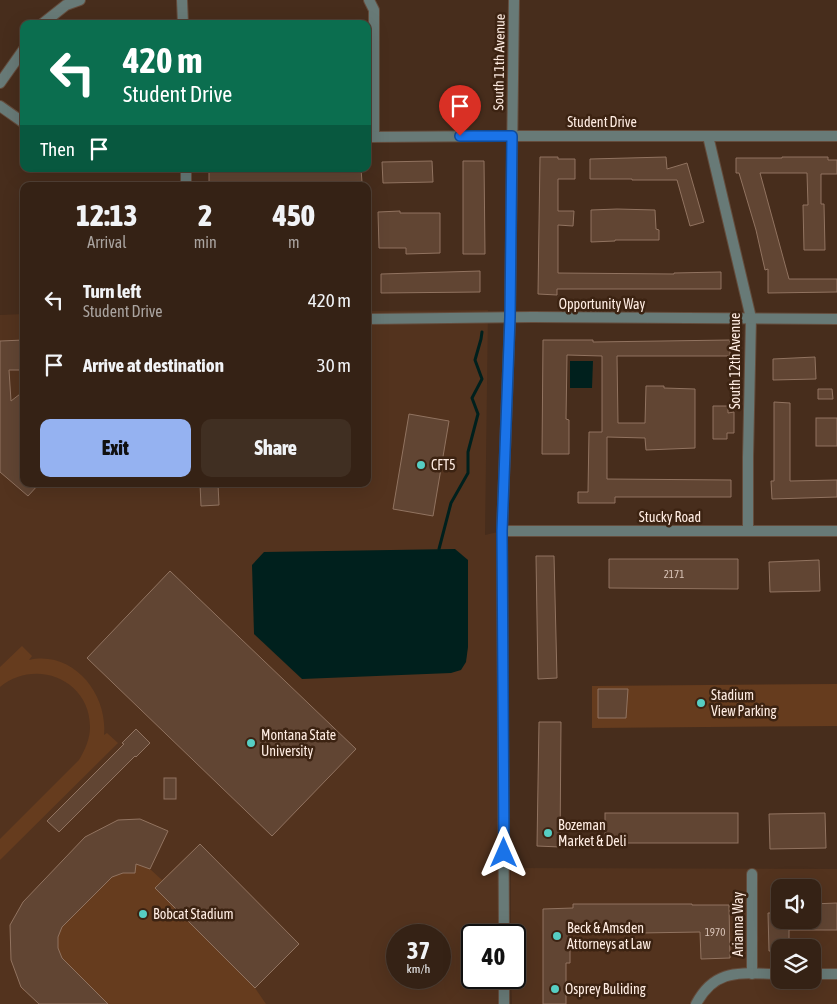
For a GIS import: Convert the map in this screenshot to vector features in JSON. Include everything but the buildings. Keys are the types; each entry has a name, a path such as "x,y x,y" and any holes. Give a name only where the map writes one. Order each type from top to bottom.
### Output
{"street":[{"path":"47,20 66,5 80,0"},
{"path":"182,0 183,20"},
{"path":"369,0 374,10 371,137"},
{"name":"South 11th Avenue","path":"504,924 502,531 510,317 514,0"},
{"path":"0,83 20,55"},
{"path":"0,106 20,120"},
{"name":"South 12th Avenue","path":"708,136 751,318 748,531"},
{"name":"Student Drive","path":"371,137 837,136"},
{"name":"Opportunity Way","path":"371,319 510,317 837,319"},
{"name":"Stucky Road","path":"502,531 837,531"},
{"name":"Arianna Way","path":"752,874 752,974"},
{"path":"696,1004 704,990 718,978 734,974 771,974"},
{"path":"821,974 837,974"},
{"path":"504,989 504,1004"}],"shaded area":[{"name":"Montana State University","path":"488,310 485,535 502,531 502,924 461,924 461,989 502,989 502,1004 0,1004 0,315 20,314 20,487 371,487 371,311"},
{"path":"22,646 32,656 29,660 45,659 60,662 85,678 94,691 100,705 104,720 104,735 107,733 118,743 0,860 0,839 79,760 87,744 90,731 88,710 81,696 71,686 58,678 44,674 29,674 14,678 0,687 0,667"},
{"path":"837,684 837,726 592,728 592,686"},
{"name":"Bobcat Stadium","path":"140,819 168,831 150,869 162,880 200,844 299,944 255,988 266,1004 39,1004 33,998 57,974 49,966 23,991 11,960 10,925 23,902 85,837 118,820"},
{"path":"511,868 837,869 837,1004 512,1004 511,989 526,989 526,924 511,924"}],"water":[{"path":"570,361 593,361 592,388 570,388"},
{"path":"455,549 468,560 468,647 466,662 461,670 451,673 302,679 254,634 252,565 264,552"}],"waterway":[{"path":"439,549 451,503 468,473 468,452 478,414 472,398 482,379 475,360 482,332"}],"place":[{"name":"CFT5","path":"421,465"},
{"name":"Stadium View Parking","path":"701,703"},
{"name":"Montana State University","path":"251,743"},
{"name":"Bozeman Market & Deli","path":"548,833"},
{"name":"Bobcat Stadium","path":"143,914"},
{"name":"Beck & Amsden Attorneys at Law","path":"557,936"},
{"name":"Osprey Buliding","path":"555,989"}],"route":[{"path":"460,136 512,136 510,317 502,531 504,853"}]}
